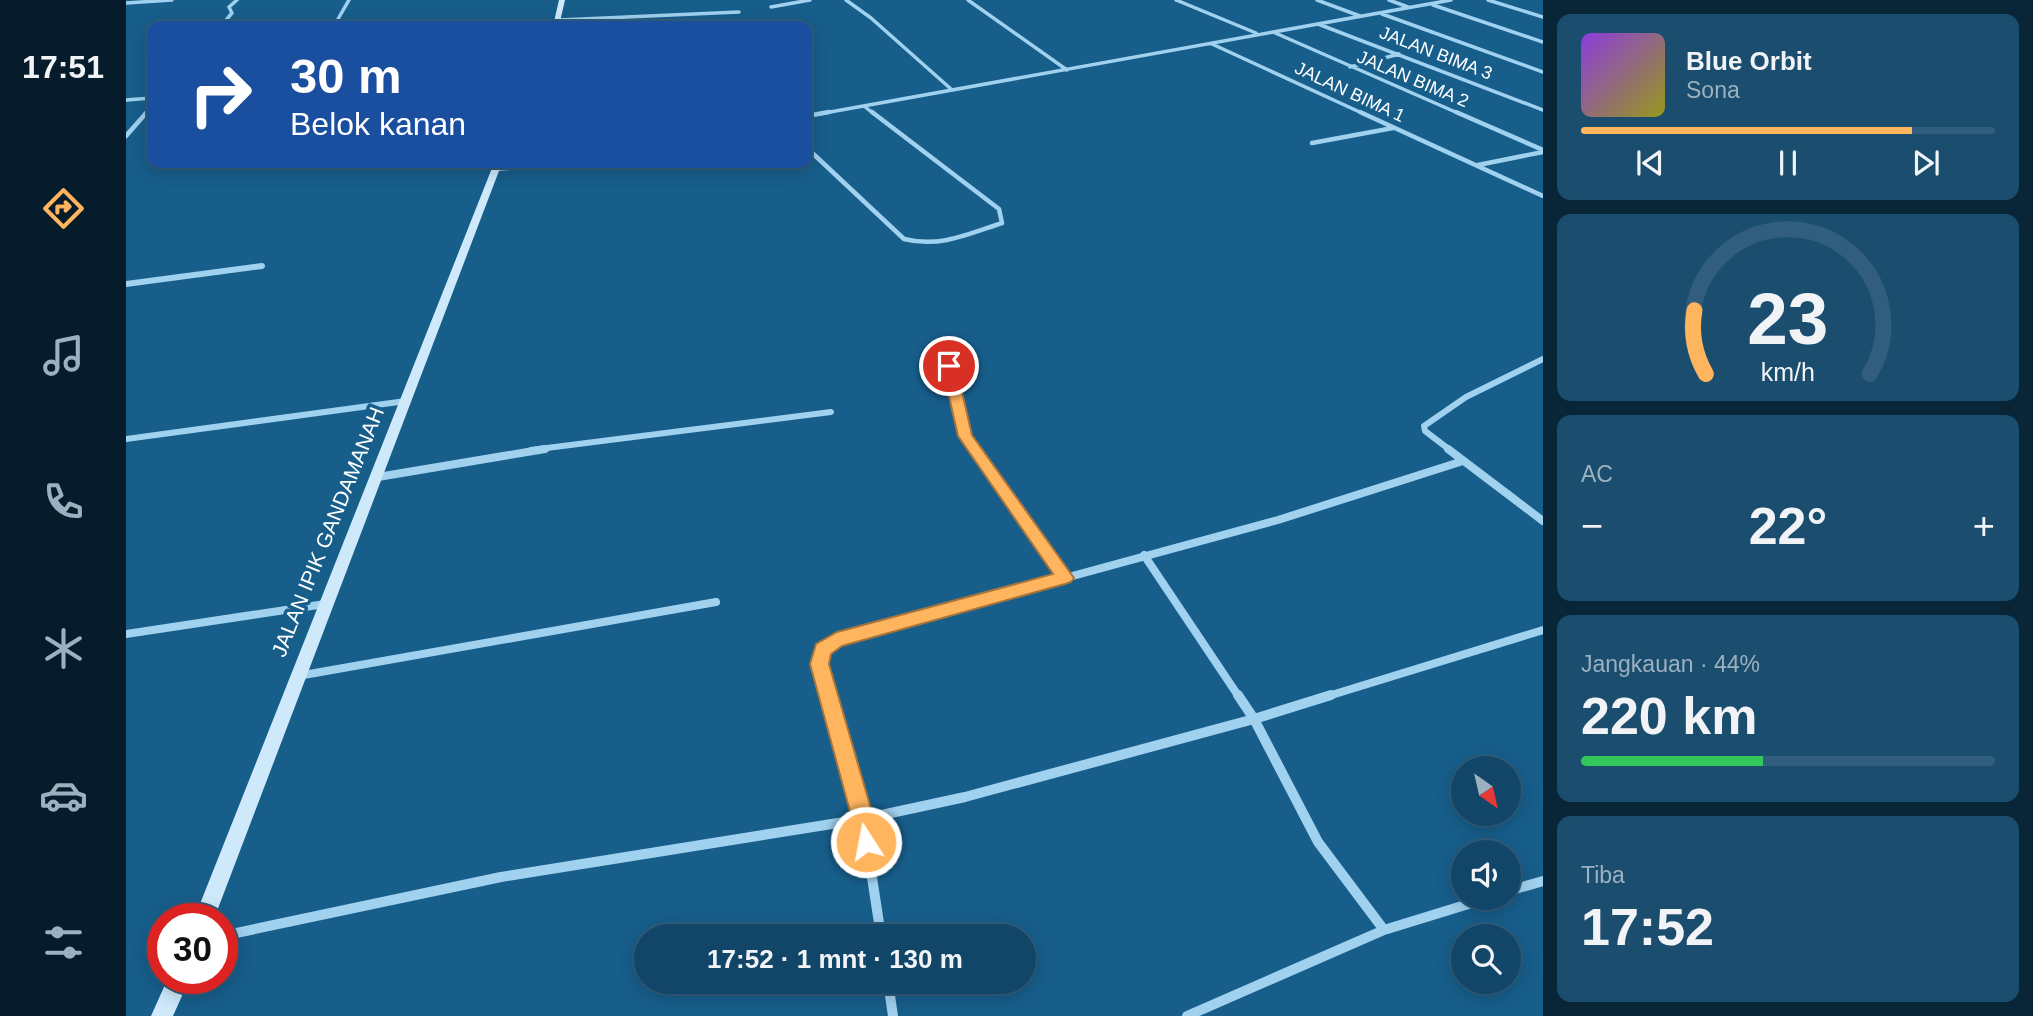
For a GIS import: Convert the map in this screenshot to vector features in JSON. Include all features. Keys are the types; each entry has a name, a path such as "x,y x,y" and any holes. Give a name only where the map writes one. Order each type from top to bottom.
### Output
{"street":[{"path":"126,3 172,0"},
{"path":"225,21 232,13 229,7 237,0"},
{"path":"337,21 349,0"},
{"path":"557,21 562,0"},
{"path":"771,7 810,0"},
{"path":"846,0 871,18 951,89"},
{"path":"968,0 1067,70"},
{"path":"1176,0 1259,34"},
{"path":"1317,0 1361,17"},
{"path":"1389,0 1412,8"},
{"path":"812,115 1451,0"},
{"path":"1488,0 1543,17"},
{"path":"1432,4 1543,42"},
{"path":"590,21 740,12"},
{"path":"1381,14 1543,72"},
{"name":"JALAN BIMA 3","path":"1318,24 1543,110"},
{"name":"JALAN BIMA 2","path":"1272,32 1543,151"},
{"name":"JALAN BIMA 1","path":"1212,44 1543,196"},
{"path":"1350,67 1399,54"},
{"path":"126,100 147,98"},
{"path":"812,153 904,239 917,244 946,242 1002,223 999,209 864,106"},
{"path":"126,136 147,112"},
{"path":"1312,143 1394,128"},
{"path":"1478,165 1543,151"},
{"name":"JALAN IPIK GANDAMANAH","path":"210,903 496,168"},
{"path":"126,284 262,266"},
{"path":"1543,359 1491,384 1424,426 1425,431 1543,521"},
{"path":"949,366 965,436 1065,578"},
{"path":"126,439 406,401"},
{"path":"377,477 511,453 831,412"},
{"path":"879,924 863,819 819,664 823,649 837,640 1144,555 1180,548 1464,461"},
{"path":"1144,555 1254,719 1318,842 1384,930"},
{"path":"297,676 716,602"},
{"path":"126,634 326,604"},
{"path":"238,933 501,877 863,819 965,797 1254,719 1543,630"},
{"path":"1521,887 1543,881"},
{"path":"1195,1014 1384,930 1451,909"},
{"path":"162,1016 172,994"},
{"path":"890,994 893,1016"}],"route":[{"path":"866,842 863,819 819,664 823,649 837,640 1065,578 965,436 949,366"}]}
